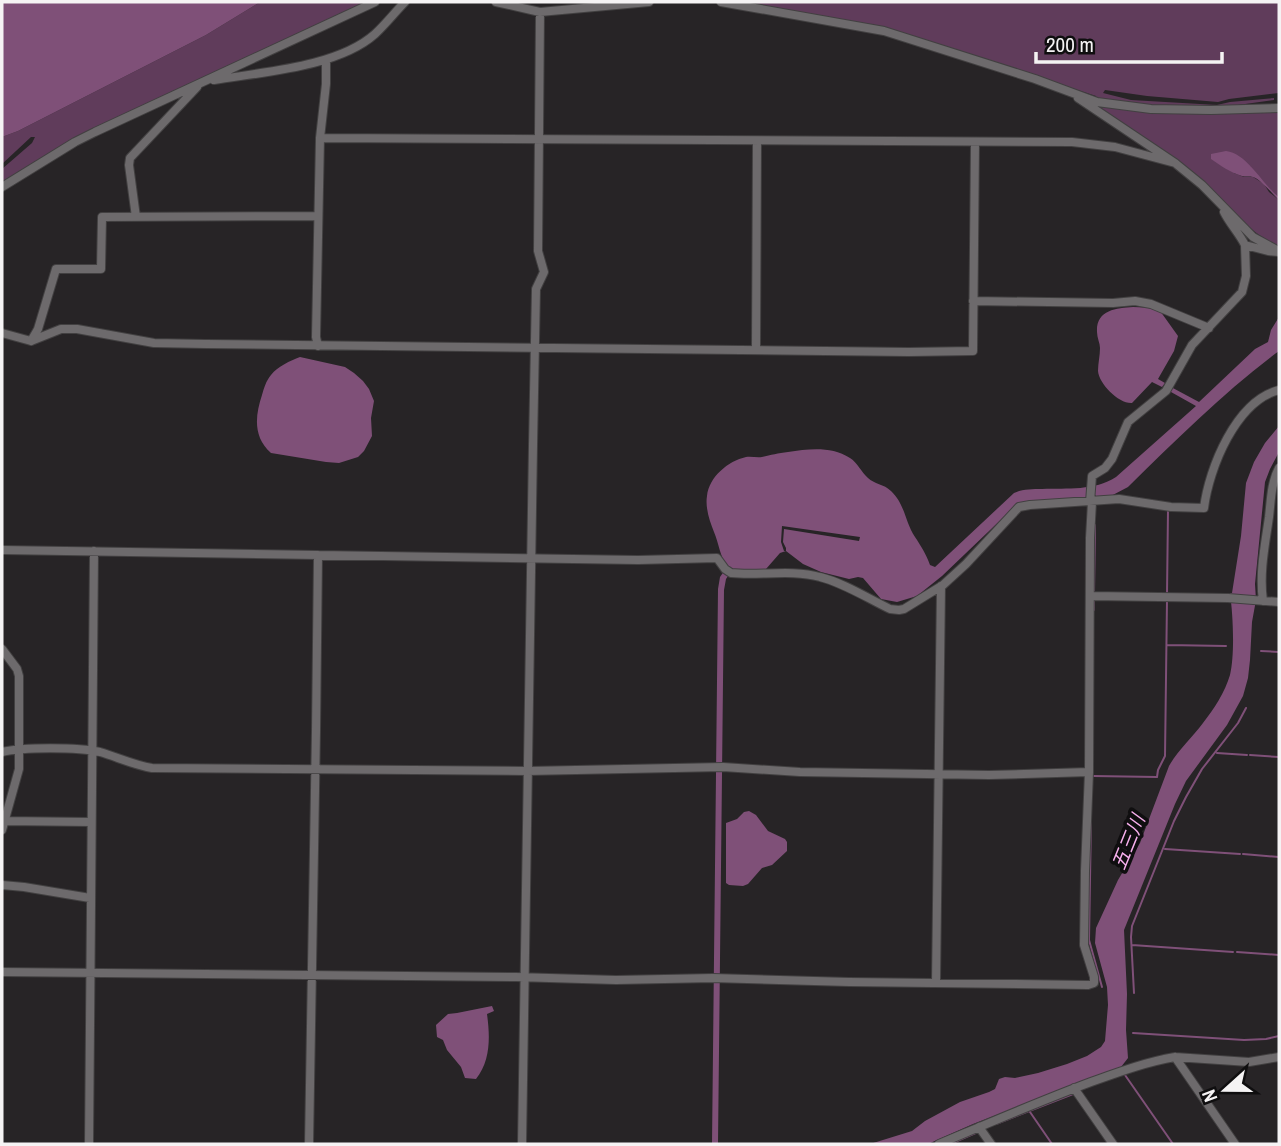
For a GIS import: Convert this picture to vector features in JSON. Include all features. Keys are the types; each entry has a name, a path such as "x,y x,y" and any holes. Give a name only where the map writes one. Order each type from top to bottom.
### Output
{"street":[{"path":"2,187 75,142 375,2"},
{"path":"136,217 130,158 203,82 326,61 375,35 405,2"},
{"path":"496,2 540,12 649,2"},
{"path":"721,2 884,31 1035,79 1097,102 1151,109 1279,108"},
{"path":"522,1144 535,348 537,289 544,272 538,251 540,12"},
{"path":"318,345 320,138 326,61"},
{"path":"1066,91 1175,163 1202,185 1254,237 1279,252"},
{"path":"320,138 1072,142 1115,147 1175,163"},
{"path":"756,350 757,141"},
{"path":"2,333 31,341 61,329 77,329 154,343 973,351 975,143"},
{"path":"2,972 1094,983 1084,945 1084,871 1089,772 1091,485 1093,476 1112,459 1128,422 1166,391 1192,345 1242,292 1246,276 1245,244 1228,220 1222,206"},
{"path":"31,341 38,329 56,269 101,268 102,217 318,216"},
{"path":"1245,244 1279,252"},
{"path":"973,301 1135,302 1151,304 1209,328"},
{"path":"2,550 638,560 717,558 728,571 820,577 890,609 899,610 941,586 966,564 1019,508 1119,499 1171,507 1204,508 1208,483 1222,448 1237,424 1255,402 1265,394 1279,390"},
{"path":"1263,601 1262,566 1273,481 1279,468"},
{"path":"89,1144 94,551"},
{"path":"309,1144 318,555"},
{"path":"936,983 941,586"},
{"path":"1091,596 1228,598 1279,602"},
{"path":"2,649 19,676 19,769 2,830"},
{"path":"2,752 18,749 92,751 152,768 527,771 719,767 800,772 989,775 1089,772"},
{"path":"4,821 92,822"},
{"path":"2,886 90,898"},
{"path":"1175,1057 1235,1144"},
{"path":"939,1144 1074,1088 1131,1068 1175,1057 1240,1062 1265,1061 1279,1057"},
{"path":"1074,1088 1113,1144"},
{"path":"979,1127 991,1144"}],"shaded area":[{"path":"2,2 260,2 206,35 2,137"},
{"path":"260,2 367,2 94,129 2,183 2,169 32,143 35,137 31,137 2,164 2,137 206,35"},
{"path":"737,2 1279,2 1279,93 1218,102 1105,90 1103,93 1131,100 1217,105 1274,98 1222,109 1150,106 1097,99 1096,96 932,42"},
{"path":"1100,105 1189,114 1279,111 1279,197 1263,183 1250,166 1234,173 1253,177 1279,200 1279,247 1250,228 1224,203 1099,108"},
{"path":"1226,151 1248,163 1279,200 1256,178 1234,173 1211,159 1211,154"},
{"path":"1133,307 1158,308 1178,336 1174,351 1158,379 1165,383 1162,387 1152,382 1132,403 1116,397 1099,376 1100,348 1097,332 1103,315"},
{"path":"1279,317 1279,351 1220,399 1128,487 1109,497 1011,510 942,576 917,596 897,602 881,599 863,578 849,579 821,572 803,564 786,551 780,553 766,569 733,569 726,579 718,1144 712,1144 718,589 720,577 727,567 707,510 709,489 715,476 726,466 746,457 812,449 843,454 853,460 870,480 896,496 930,565 935,567 1014,493 1090,487 1116,477 1196,406 1171,392 1171,387 1199,402 1255,349 1268,342"},
{"path":"300,357 345,367 369,389 374,401 372,436 358,457 339,463 326,462 271,453 265,447 258,433 257,418 266,382 277,369"},
{"path":"1279,426 1279,452 1265,482 1250,660 1243,696 1227,725 1186,781 1124,930 1128,1058 1121,1067 928,1144 870,1144 912,1131 960,1102 995,1089 999,1079 1038,1073 1067,1064 1087,1056 1105,1041 1107,987 1095,943 1096,928 1118,880 1140,843 1169,766 1211,712 1228,681 1233,646 1230,593 1241,536 1246,483 1265,443"},
{"path":"749,811 756,815 768,831 785,839 787,851 772,865 762,868 748,884 729,885 726,883 726,823"},
{"path":"492,1006 494,1011 487,1014 489,1039 481,1072 476,1079 465,1078 443,1040 437,1037 436,1025 448,1014"}],"pier":[{"path":"782,526 860,537 859,541 784,529 784,551 781,542"}],"waterway":[{"path":"1166,510 1167,594"},
{"path":"1094,593 1095,525"},
{"path":"1094,600 1094,610"},
{"path":"1093,776 1157,777 1165,756 1167,600"},
{"path":"1167,645 1226,646"},
{"path":"1261,651 1279,652"},
{"path":"1134,993 1132,926 1186,797 1202,769 1238,723 1246,708"},
{"path":"1217,753 1247,755"},
{"path":"1250,755 1279,757"},
{"path":"1091,819 1089,940 1102,987"},
{"path":"1165,849 1240,854"},
{"path":"1243,854 1279,857"},
{"path":"1132,945 1233,952"},
{"path":"1237,952 1279,955"},
{"path":"1133,1033 1244,1040 1279,1036"},
{"path":"1125,1075 1173,1144"},
{"path":"996,1124 1073,1094"},
{"path":"1030,1112 1052,1144"},
{"path":"950,1144 978,1132"}],"water label":[{"name":"五三川","path":"1128,842"}]}
